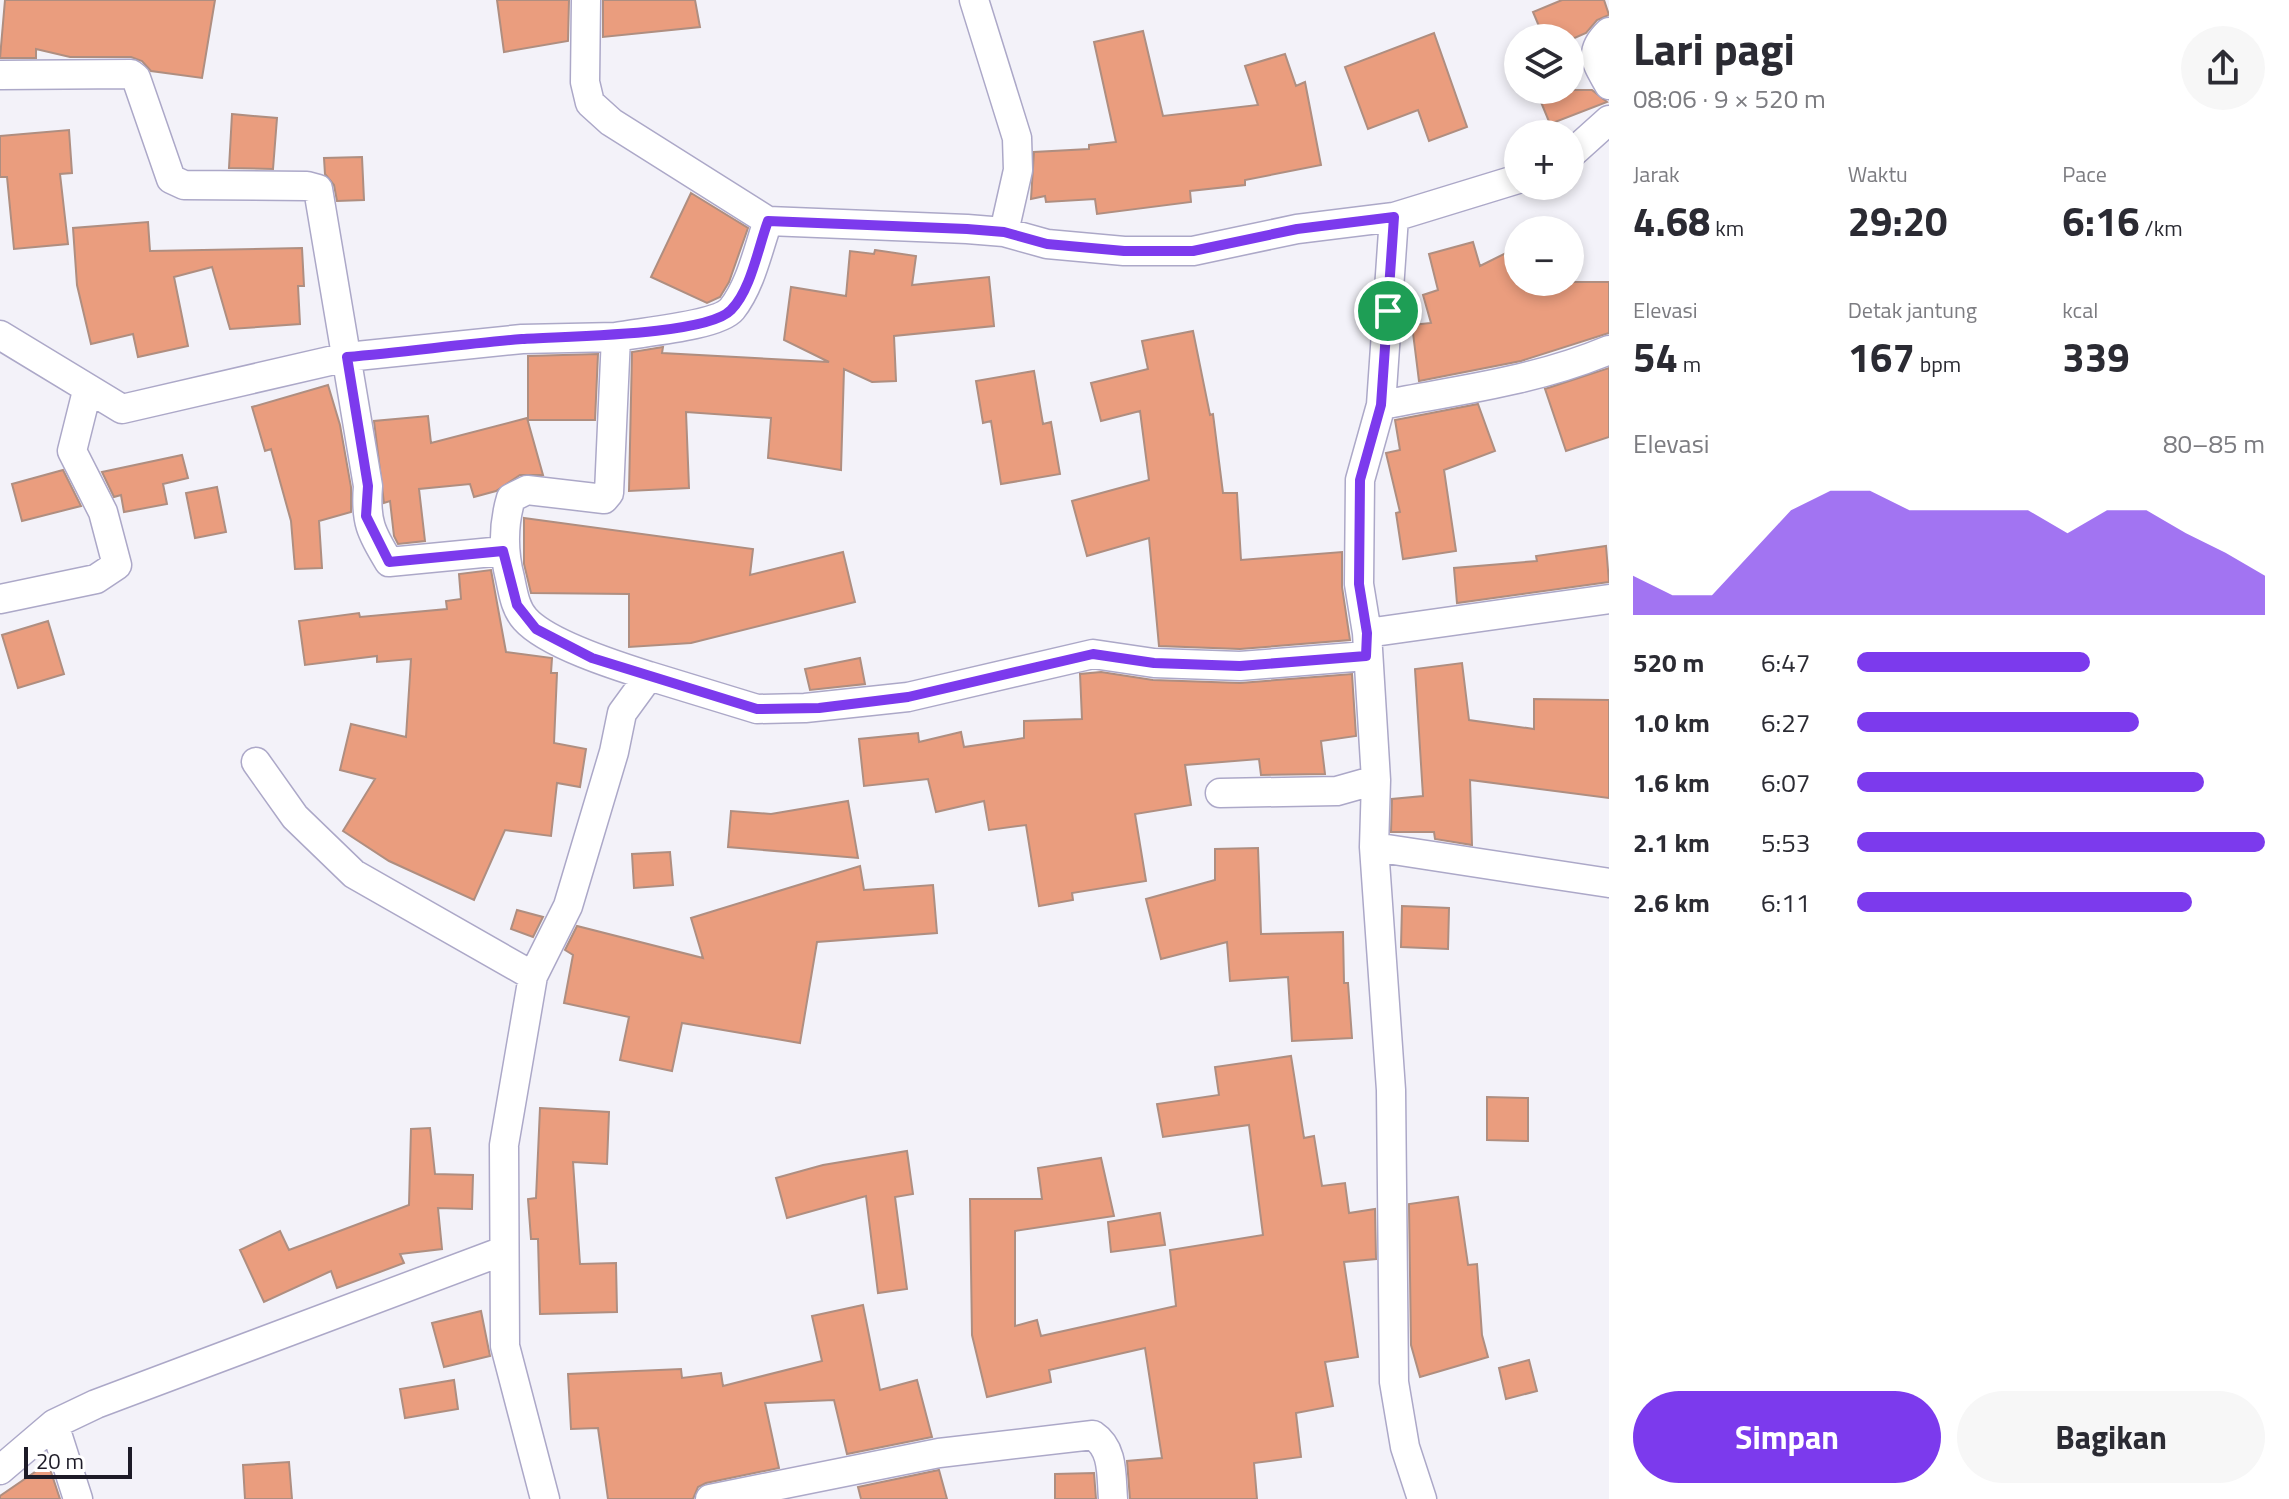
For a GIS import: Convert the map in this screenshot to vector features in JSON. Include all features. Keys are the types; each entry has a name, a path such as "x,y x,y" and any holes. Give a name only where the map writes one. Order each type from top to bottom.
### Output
{"street":[{"path":"586,0 585,82 590,103 600,114 768,221 1004,232 1047,244 1124,251 1193,251 1297,229 1394,217 1504,183"},
{"path":"974,0 1017,138 1018,170 1004,232"},
{"path":"1609,32 1596,52 1597,69 1609,85"},
{"path":"0,75 131,74 136,78 171,179 184,185 307,186 318,189 368,486 366,516 389,562 503,551"},
{"path":"1584,142 1609,120"},
{"path":"1394,217 1381,405 1360,480 1359,584 1376,780 1374,847 1391,1090 1394,1382 1405,1447 1422,1499"},
{"path":"0,335 87,391 122,409 347,357 522,339 616,337 709,321 730,312 744,289 768,221"},
{"path":"616,337 609,493 604,499 527,490 511,498 503,551 517,605 536,629 592,658 741,705 785,709 855,705 908,697 1093,654 1154,663 1240,666 1609,599"},
{"path":"1381,405 1506,384 1563,369 1609,350"},
{"path":"0,599 96,579 117,565 103,512 72,451 87,391"},
{"path":"545,1499 505,1346 504,1145 533,976 568,906 614,752 622,713 649,676"},
{"path":"256,762 295,817 354,874 533,976"},
{"path":"1220,793 1337,791 1376,780"},
{"path":"1374,847 1609,883"},
{"path":"0,1470 54,1424 96,1404 503,1251"},
{"path":"54,1424 78,1499"},
{"path":"710,1499 939,1453 1093,1435 1103,1442 1109,1453 1113,1499"}],"building":[{"path":"5,0 215,0 202,78 151,71 142,61 131,57 70,57 36,49 36,58 0,58"},
{"path":"497,0 569,0 568,41 504,52"},
{"path":"603,0 695,0 700,27 603,37"},
{"path":"1562,0 1604,0 1609,15 1597,20 1584,34 1584,24 1538,24 1533,12"},
{"path":"1143,31 1163,116 1258,105 1245,66 1285,54 1296,86 1305,82 1321,165 1245,180 1245,185 1190,191 1191,202 1097,214 1095,199 1046,202 1045,196 1031,199 1034,152 1089,149 1089,145 1116,142 1094,42"},
{"path":"1434,33 1467,127 1429,141 1418,110 1368,129 1345,67"},
{"path":"1584,90 1592,90 1607,102 1560,120 1548,120 1542,104 1584,104"},
{"path":"232,114 277,118 273,169 229,168"},
{"path":"69,130 72,173 60,174 68,244 14,249 7,177 0,177 0,136"},
{"path":"362,157 364,200 337,201 334,185 325,174 324,158"},
{"path":"691,193 748,228 729,282 720,297 707,303 651,277"},
{"path":"148,222 150,251 302,248 304,286 298,286 300,324 230,329 212,267 174,277 188,346 138,357 133,334 91,344 77,285 73,228"},
{"path":"1473,242 1480,266 1504,254 1504,296 1584,296 1584,282 1609,282 1609,333 1521,361 1419,381 1412,325 1431,323 1423,295 1438,290 1429,254"},
{"path":"875,250 916,256 912,285 989,277 994,326 894,336 896,381 872,382 844,369 841,470 768,458 771,418 686,412 689,488 629,491 632,352 663,347 662,353 829,362 784,340 791,287 846,296 850,251 874,254"},
{"path":"1193,331 1210,415 1213,414 1223,493 1237,493 1241,560 1342,552 1342,587 1350,640 1240,649 1159,646 1149,538 1087,556 1072,501 1149,480 1140,411 1101,421 1091,383 1148,369 1142,341"},
{"path":"598,354 595,420 528,420 528,356"},
{"path":"1609,368 1609,437 1566,451 1545,389"},
{"path":"1034,371 1043,424 1051,422 1060,474 1001,484 991,421 983,423 976,381"},
{"path":"328,385 340,425 351,487 351,512 319,521 322,568 295,569 291,521 271,449 265,451 252,407"},
{"path":"1478,404 1495,451 1444,470 1456,551 1403,559 1396,513 1400,512 1386,453 1400,450 1395,420"},
{"path":"428,416 431,443 527,418 543,475 520,475 496,491 474,497 470,484 419,489 425,541 398,544 394,536 390,501 384,503 374,421"},
{"path":"182,455 188,478 163,484 167,504 124,512 121,495 114,497 102,472"},
{"path":"63,470 81,506 22,521 12,484"},
{"path":"217,487 226,532 195,538 186,493"},
{"path":"524,518 753,549 750,575 843,552 855,602 691,643 629,647 629,594 531,593 524,564"},
{"path":"1606,546 1609,582 1457,603 1454,568 1537,561 1536,556"},
{"path":"491,570 506,652 552,658 551,673 557,673 554,743 586,749 580,787 557,783 551,836 505,830 474,900 389,861 343,831 375,779 340,770 351,724 406,737 411,659 377,662 377,656 305,665 299,621 359,613 360,617 447,609 446,601 461,599 459,574"},
{"path":"48,621 64,674 18,688 2,635"},
{"path":"860,658 865,684 810,690 805,669"},
{"path":"1462,663 1469,720 1534,729 1534,699 1609,700 1609,798 1470,780 1472,845 1435,839 1434,832 1391,832 1392,799 1423,796 1415,669"},
{"path":"1101,672 1153,680 1240,683 1352,674 1356,736 1321,741 1325,774 1261,775 1259,759 1185,765 1191,805 1135,814 1146,881 1072,893 1073,900 1039,906 1026,825 989,830 984,801 936,812 928,779 864,786 859,739 918,733 919,742 961,732 964,747 1024,738 1024,721 1082,719 1080,674"},
{"path":"848,801 858,858 728,847 731,811 771,814"},
{"path":"1258,848 1261,934 1343,932 1344,983 1348,983 1352,1038 1292,1041 1288,977 1230,981 1227,942 1161,959 1146,899 1215,880 1215,849"},
{"path":"670,852 673,885 634,888 632,854"},
{"path":"860,866 864,890 933,885 937,933 817,942 800,1043 682,1023 672,1071 620,1060 629,1017 564,1003 573,955 565,950 577,926 703,958 691,918"},
{"path":"1402,906 1449,908 1448,949 1401,947"},
{"path":"517,910 543,917 533,937 511,929"},
{"path":"1291,1056 1304,1138 1314,1136 1322,1186 1345,1183 1349,1213 1375,1209 1376,1259 1344,1262 1358,1357 1325,1362 1333,1406 1296,1413 1301,1457 1254,1463 1257,1499 1130,1499 1127,1461 1162,1458 1145,1348 1049,1370 1051,1382 987,1397 972,1335 970,1199 1042,1199 1038,1168 1101,1158 1114,1216 1015,1231 1015,1326 1037,1320 1041,1336 1176,1306 1170,1250 1263,1235 1249,1125 1163,1137 1157,1104 1219,1095 1215,1067"},
{"path":"1487,1097 1528,1098 1528,1141 1487,1140"},
{"path":"540,1108 609,1112 607,1164 573,1162 580,1264 616,1263 617,1312 540,1314 538,1239 531,1239 528,1199 536,1198"},
{"path":"430,1128 435,1174 473,1175 472,1209 438,1208 442,1249 400,1254 404,1263 337,1288 331,1271 264,1302 240,1250 280,1231 289,1250 409,1205 411,1129"},
{"path":"907,1151 913,1194 895,1197 907,1289 878,1293 866,1196 787,1218 776,1178 823,1165"},
{"path":"1458,1197 1468,1265 1477,1264 1482,1335 1488,1357 1420,1377 1411,1345 1409,1204"},
{"path":"1160,1213 1165,1245 1111,1252 1108,1222"},
{"path":"863,1305 880,1390 917,1380 932,1437 847,1454 834,1400 765,1403 779,1468 706,1483 698,1487 693,1499 608,1499 598,1428 571,1429 568,1374 681,1369 682,1378 721,1373 723,1386 822,1361 812,1316"},
{"path":"481,1311 490,1356 444,1367 432,1323"},
{"path":"1529,1360 1537,1391 1506,1399 1499,1368"},
{"path":"454,1380 458,1409 405,1418 400,1389"},
{"path":"289,1462 292,1499 245,1499 243,1465"},
{"path":"48,1463 60,1499 0,1499 0,1496"},
{"path":"939,1470 947,1499 861,1499 858,1487"},
{"path":"1094,1473 1096,1499 1055,1499 1055,1474"}],"route":[{"path":"1394,217 1388,311 1381,405 1360,480 1359,584 1367,633 1366,656 1240,666 1154,663 1093,654 908,697 819,708 757,709 592,658 536,629 523,617 517,605 503,551 450,555 416,562 389,562 373,537 366,516 368,486 347,357 522,339 616,337 709,321 730,312 744,289 768,221 967,229 1004,232 1047,244 1124,251 1193,251 1297,229 1394,217"}]}
